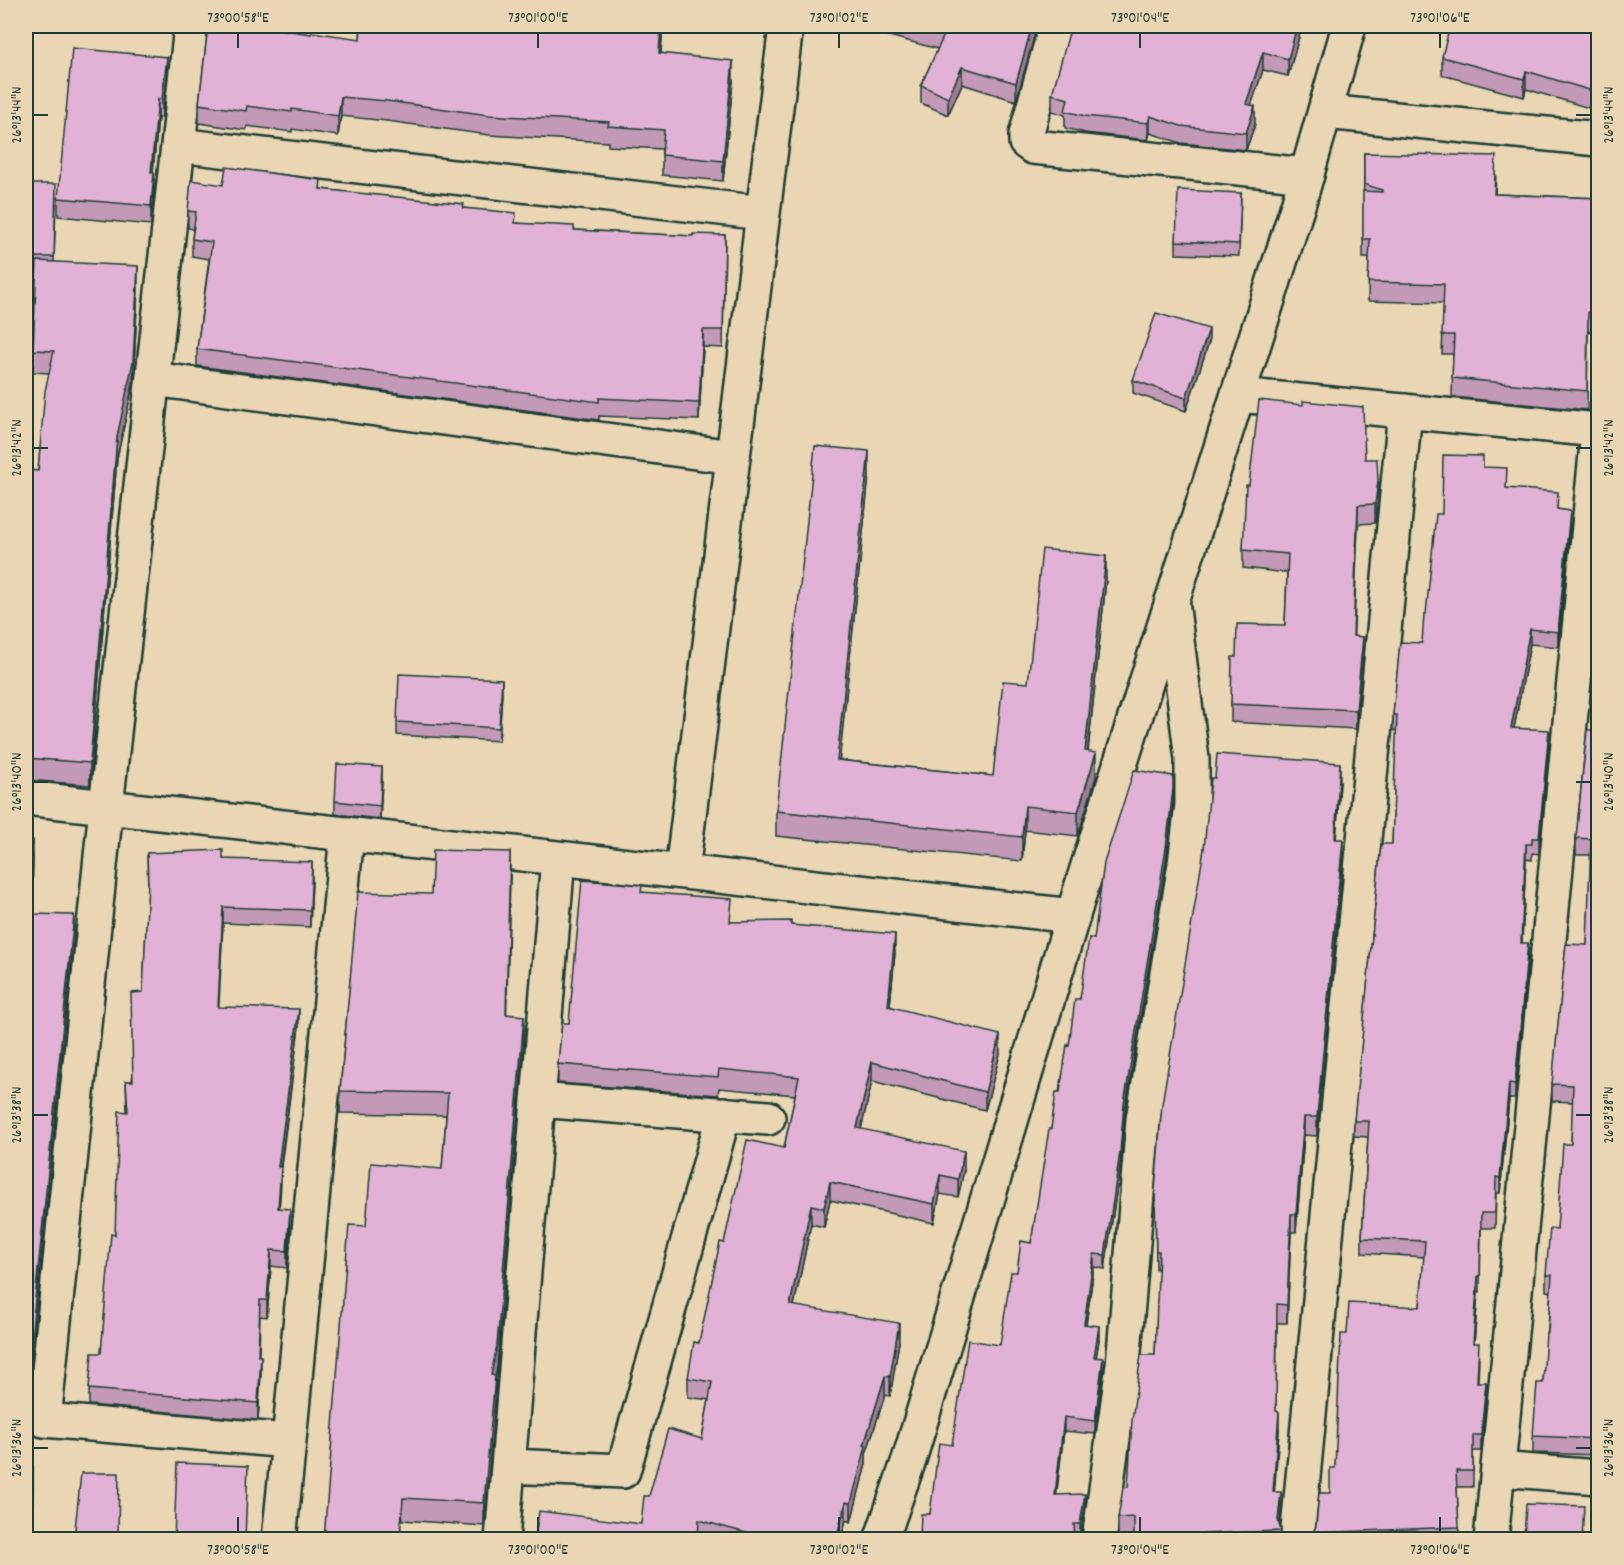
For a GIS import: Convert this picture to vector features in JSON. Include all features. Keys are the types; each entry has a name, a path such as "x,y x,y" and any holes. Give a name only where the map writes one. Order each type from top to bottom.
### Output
{"street":[{"path":"191,26 106,807 44,1420 289,1441"},
{"path":"682,872 786,26"},
{"path":"1056,26 1026,135 1026,142 1033,147 1307,175"},
{"path":"881,1539 909,1460 1073,916 1307,175 1349,26"},
{"path":"1325,112 1599,139"},
{"path":"178,145 763,213"},
{"path":"153,379 733,457"},
{"path":"1238,395 1599,432 1491,1539"},
{"path":"1297,1539 1405,411"},
{"path":"1100,1539 1122,1365 1143,1120 1185,864 1192,804 1192,759 1172,602"},
{"path":"26,798 1073,916"},
{"path":"279,1539 347,834"},
{"path":"502,1539 558,858"},
{"path":"538,1100 768,1118"},
{"path":"508,1466 623,1471 724,1114"},
{"path":"1498,1469 1599,1477"}],"building":[{"path":"208,26 257,26 360,39 361,26 661,26 659,53 733,61 723,161 662,155 664,130 608,126 609,122 489,115 341,97 338,116 292,109 292,112 247,106 246,111 199,104"},
{"path":"915,26 1032,26 1016,83 962,67 948,98 921,85 945,33"},
{"path":"1071,26 1297,26 1288,59 1263,52 1246,104 1255,106 1246,133 1181,126 1150,116 1148,123 1085,116 1065,111 1068,99 1052,94"},
{"path":"1450,26 1599,26 1599,93 1526,71 1524,79 1442,57"},
{"path":"72,48 167,57 162,99 158,99 151,172 154,173 151,206 58,198"},
{"path":"1364,153 1496,156 1494,194 1599,198 1599,313 1588,312 1587,391 1452,378 1454,335 1442,335 1444,284 1368,282 1370,239 1363,239 1363,191 1382,192 1382,190 1364,184"},
{"path":"226,167 321,180 320,189 464,204 463,208 516,213 515,223 574,226 574,230 693,236 693,234 725,235 723,330 703,330 699,403 599,398 599,402 197,349 212,242 192,239 196,212 188,211 191,180 223,185"},
{"path":"26,184 56,184 54,257 26,257"},
{"path":"1178,190 1241,193 1239,244 1176,241"},
{"path":"37,261 138,266 133,362 117,437 90,763 26,758 26,470 38,471 45,391 54,351 33,350"},
{"path":"1156,313 1209,329 1186,398 1133,380"},
{"path":"1259,400 1303,405 1303,401 1363,407 1365,459 1377,459 1378,481 1375,504 1358,505 1353,636 1363,637 1356,710 1231,704 1232,657 1236,657 1237,624 1285,625 1288,554 1243,550 1246,485 1249,485"},
{"path":"815,446 869,451 837,760 993,776 1003,681 1028,683 1042,549 1106,556 1085,751 1096,753 1078,812 1025,806 1022,837 776,811"},
{"path":"1443,455 1483,456 1483,467 1507,468 1506,488 1558,492 1557,509 1570,511 1558,632 1530,629 1511,728 1549,730 1539,838 1532,838 1532,844 1526,844 1521,943 1528,943 1515,1084 1509,1083 1500,1178 1496,1177 1495,1213 1481,1213 1480,1276 1478,1276 1473,1343 1479,1343 1477,1382 1486,1382 1481,1435 1473,1435 1473,1471 1456,1471 1459,1527 1313,1533 1316,1526 1319,1493 1330,1493 1330,1468 1335,1468 1341,1334 1347,1334 1349,1303 1420,1307 1425,1241 1362,1238 1369,1121 1354,1121 1381,844 1392,844 1397,715 1393,715 1400,642 1422,643 1436,514 1442,514"},
{"path":"399,674 502,679 499,728 397,722"},
{"path":"1597,720 1599,720 1599,1439 1533,1436 1537,1383 1543,1383 1546,1332 1548,1332 1552,1275 1546,1275 1550,1228 1557,1229 1563,1144 1571,1144 1573,1085 1552,1084 1566,944 1587,945 1591,839 1576,838 1587,730 1596,730"},
{"path":"1217,754 1340,763 1335,839 1343,839 1317,1117 1304,1117 1296,1214 1291,1214 1287,1305 1277,1304 1276,1411 1279,1412 1273,1492 1281,1492 1278,1520 1281,1531 1176,1535 1176,1538 1134,1538 1134,1517 1118,1518 1123,1488 1128,1487 1132,1420 1141,1355 1155,1355 1159,1251 1156,1251 1155,1190 1162,1104 1204,849 1211,778 1215,778"},
{"path":"337,764 382,767 380,806 335,801"},
{"path":"1134,770 1173,776 1173,789 1166,848 1124,1104 1120,1152 1105,1255 1094,1254 1084,1324 1099,1326 1094,1357 1103,1358 1095,1421 1064,1417 1055,1495 1085,1494 1080,1524 1074,1524 1075,1539 920,1539 921,1514 930,1514 939,1443 952,1445 968,1340 1000,1345 1011,1272 1017,1272 1021,1241 1031,1243 1049,1129 1051,1129 1056,1092 1060,1092 1075,999 1080,999 1089,938 1094,939 1104,863"},
{"path":"26,840 33,840 31,914 74,915 29,1359 26,1359"},
{"path":"223,850 223,859 312,862 310,910 223,907 218,1007 299,1009 278,1167 281,1167 278,1208 290,1209 287,1251 271,1250 267,1300 260,1300 258,1356 261,1356 258,1403 89,1389 92,1353 101,1353 111,1234 115,1235 119,1111 128,1112 126,1081 133,1081 131,993 143,992 148,882 147,853"},
{"path":"433,850 510,852 506,1014 524,1016 497,1345 491,1375 495,1376 484,1503 403,1498 400,1539 324,1539 349,1225 366,1226 371,1163 442,1169 448,1093 340,1091 358,892 431,894"},
{"path":"582,880 642,885 641,892 732,899 730,922 791,921 791,925 895,934 888,1006 1000,1035 985,1092 872,1062 857,1128 964,1151 958,1179 940,1175 934,1204 830,1182 824,1208 811,1205 790,1305 899,1323 890,1377 885,1376 864,1445 866,1446 851,1503 846,1502 836,1539 768,1539 699,1520 698,1539 535,1539 539,1511 641,1524 644,1496 649,1496 668,1429 702,1439 712,1382 688,1378 694,1342 699,1343 720,1242 724,1243 747,1140 784,1148 799,1077 719,1069 718,1077 558,1064 562,1023 569,1023"},
{"path":"177,1463 248,1466 245,1539 174,1539"},
{"path":"26,1466 33,1466 31,1533 26,1533"},
{"path":"81,1473 119,1473 118,1539 74,1539"},
{"path":"1526,1504 1584,1506 1582,1539 1524,1539"}]}
